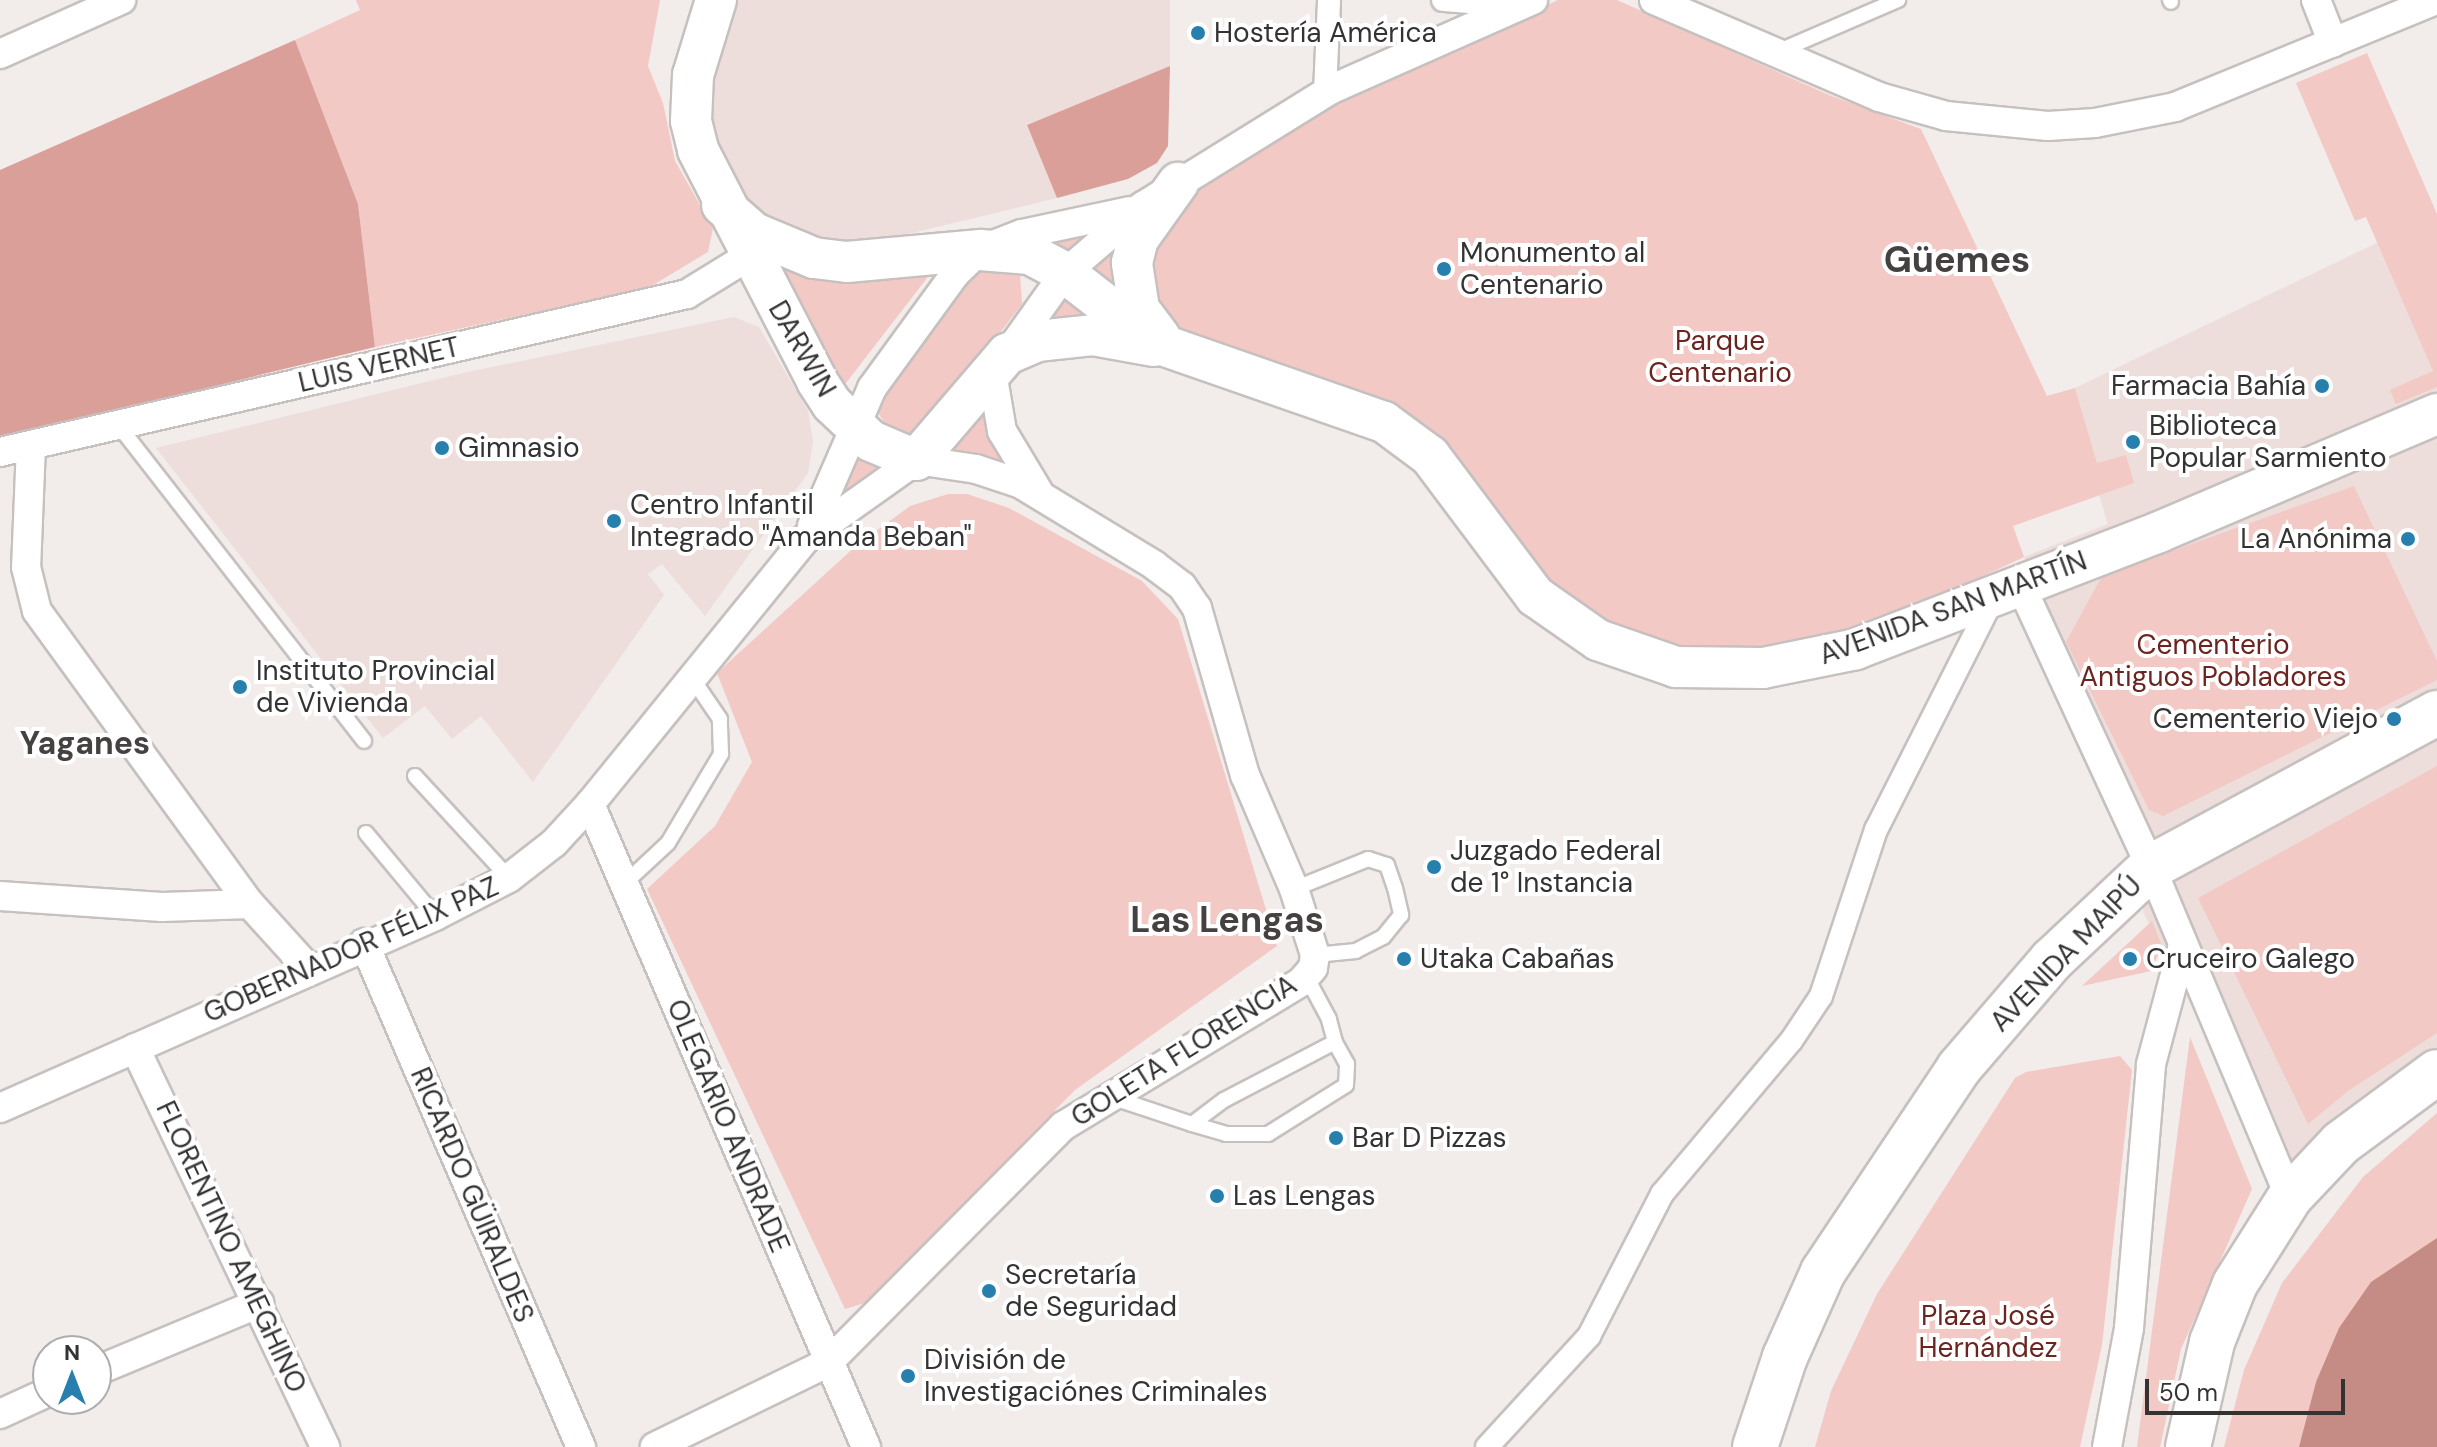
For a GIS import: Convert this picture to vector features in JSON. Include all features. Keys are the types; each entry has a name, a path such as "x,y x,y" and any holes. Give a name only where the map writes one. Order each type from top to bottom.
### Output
{"main road":[{"name":"DARWIN","path":"716,0 690,100 698,150 722,205 817,381 854,425 893,454 916,460"},
{"path":"1171,349 1139,309 1132,263 1138,239 1178,183"},
{"name":"DARWIN","path":"722,205 754,233 814,258 895,260 980,250"},
{"path":"980,250 1030,254 1065,273"},
{"name":"AVENIDA SAN MARTÍN","path":"1065,273 1140,333 1171,349 1359,412 1411,438 1430,456 1535,596 1565,620 1636,657 1717,671 1763,668 1856,649 2008,591 2437,414"},
{"name":"AVENIDA SAN MARTÍN","path":"1000,363 1064,335 1171,349"},
{"name":"GOBERNADOR FÉLIX PAZ","path":"916,460 1000,363"},
{"name":"AVENIDA MAIPÚ","path":"1755,1447 1785,1357 1823,1272 1959,1068 2052,960 2151,867 2437,713"},
{"path":"2188,1447 2212,1342 2235,1284 2290,1197 2341,1143 2437,1072"}],"street":[{"path":"0,54 121,0"},
{"path":"1325,93 1329,0"},
{"path":"1443,0 1526,3"},
{"path":"1654,0 1879,97 1934,113 2048,126 2095,123 2175,107 2436,0"},
{"path":"2316,0 2333,43"},
{"name":"GOBERNADOR FÉLIX PAZ","path":"1000,363 1065,273 1143,206 1325,93 1526,3"},
{"name":"GOBERNADOR FÉLIX PAZ","path":"805,539 854,425 889,360 955,274 980,250 1022,234 1143,206"},
{"name":"LUIS VERNET","path":"0,452 687,294 749,256"},
{"path":"1000,363 1002,431 1041,494"},
{"path":"31,445 26,567 37,611 250,904 308,968"},
{"name":"GOBERNADOR FÉLIX PAZ","path":"1,1106 364,943 435,916 509,878 554,843 590,804 805,539 916,460"},
{"name":"GOLETA FLORENCIA","path":"655,1447 829,1362 1063,1126 1311,966 1294,889 1245,775 1197,608 1182,586 1041,494 976,469 916,460"},
{"path":"2008,591 2151,867 2182,948 2290,1197"},
{"path":"1487,1447 1589,1336 1662,1194 1815,1007 1888,802 2008,591"},
{"name":"OLEGARIO ANDRADE","path":"590,804 866,1447"},
{"path":"0,896 162,907 250,904"},
{"name":"RICARDO GÜIRALDES","path":"364,943 581,1447"},
{"path":"2107,1447 2128,1339 2151,1064 2182,948"},
{"name":"FLORENTINO AMEGHINO","path":"135,1048 325,1447"},
{"path":"112,1364 259,1303"},
{"path":"0,1414 32,1399"}],"lane":[{"path":"1777,53 1898,0"},
{"path":"119,426 364,741"},
{"path":"624,884 668,843 721,754 720,719 692,678"},
{"path":"415,776 509,878"},
{"path":"366,833 435,916"},
{"path":"1107,1095 1226,1134 1268,1134 1346,1085 1347,1064 1335,1042 1311,966 1356,951 1383,937 1401,915 1395,888 1387,865 1368,859 1294,889"},
{"path":"1192,1124 1224,1100 1335,1042"}],"shaded area":[{"path":"727,0 1170,0 1170,66 1027,125 1057,198 891,238 851,243 813,238 776,222 746,200 734,186 708,128 716,27"},
{"path":"295,40 358,204 375,347 0,438 0,170"},
{"path":"1170,66 1168,146 1157,163 1128,179 1057,198 1027,125"},
{"path":"2437,214 2437,1061 2296,1205 2143,912 2154,836 2024,557 2108,524 2099,495 2134,483 2097,464 2075,388"},
{"path":"734,317 759,327 808,411 813,441 808,473 705,616 662,564 648,574 664,595 533,782 481,716 452,739 425,706 383,738 156,448 463,373"},
{"path":"2437,1238 2437,1447 2299,1447 2316,1382 2339,1328 2371,1282"}],"green space":[{"path":"356,0 660,0 648,66 663,103 675,161 713,228 708,252 648,288 375,347 358,204 295,40 360,10"},
{"name":"Parque Centenario","path":"1558,0 1617,0 1829,95 1921,129 2047,396 2075,388 2097,463 2126,455 2134,483 2013,526 2024,557 1869,629 1838,640 1716,654 1629,637 1554,593 1447,455 1177,330 1155,305 1149,251 1182,201 1316,113"},
{"path":"2367,53 2437,214 2437,387 2396,404 2390,390 2433,371 2366,217 2355,221 2296,83"},
{"path":"1100,225 1065,262 1045,246 1062,232"},
{"path":"1131,234 1128,291 1083,278 1097,263"},
{"path":"763,254 796,272 840,280 889,280 934,269 846,383 839,380"},
{"path":"989,266 1020,273 1022,304 930,424 906,436 889,429 876,410 880,396 975,275"},
{"path":"1072,292 1128,334 1044,328"},
{"path":"985,408 992,441 1020,475 947,456"},
{"path":"852,449 883,473 831,506"},
{"name":"Cementerio Antiguos Pobladores","path":"2354,486 2437,661 2437,680 2163,816 2149,810 2066,642 2102,576"},
{"path":"948,494 967,494 1009,508 1142,581 1178,619 1277,946 1075,1090 865,1303 845,1309 647,889 715,826 752,762 717,673 857,545 910,506"},
{"path":"2437,766 2437,1033 2348,1091 2308,1124 2198,898"},
{"path":"2152,921 2162,946 2151,971 2082,986"},
{"path":"2190,1037 2252,1189 2181,1349 2160,1447 2137,1447"},
{"name":"Plaza José Hernández","path":"2120,1056 2132,1070 2102,1345 2080,1447 1815,1447 1831,1391 1877,1294 2015,1078 2026,1072"},
{"path":"2437,1113 2437,1447 2224,1447 2244,1370 2282,1283 2363,1177"}],"place":[{"name":"Hostería América","path":"1198,33"},
{"name":"Monumento al Centenario","path":"1444,269"},
{"name":"Farmacia Bahía","path":"2322,386"},
{"name":"Biblioteca Popular Sarmiento","path":"2133,442"},
{"name":"Gimnasio","path":"442,448"},
{"name":"Centro Infantil Integrado \"Amanda Beban\"","path":"614,521"},
{"name":"La Anónima","path":"2408,539"},
{"name":"Instituto Provincial de Vivienda","path":"240,687"},
{"name":"Cementerio Viejo","path":"2394,719"},
{"name":"Juzgado Federal de 1° Instancia","path":"1434,867"},
{"name":"Utaka Cabañas","path":"1404,959"},
{"name":"Cruceiro Galego","path":"2130,959"},
{"name":"Bar D Pizzas","path":"1336,1138"},
{"name":"Las Lengas","path":"1217,1196"},
{"name":"Secretaría de Seguridad","path":"989,1291"},
{"name":"División de Investigaciónes Criminales","path":"908,1376"}],"district":[{"name":"Güemes","path":"1957,260"},
{"name":"Yaganes","path":"85,743"},
{"name":"Las Lengas","path":"1227,920"}]}
